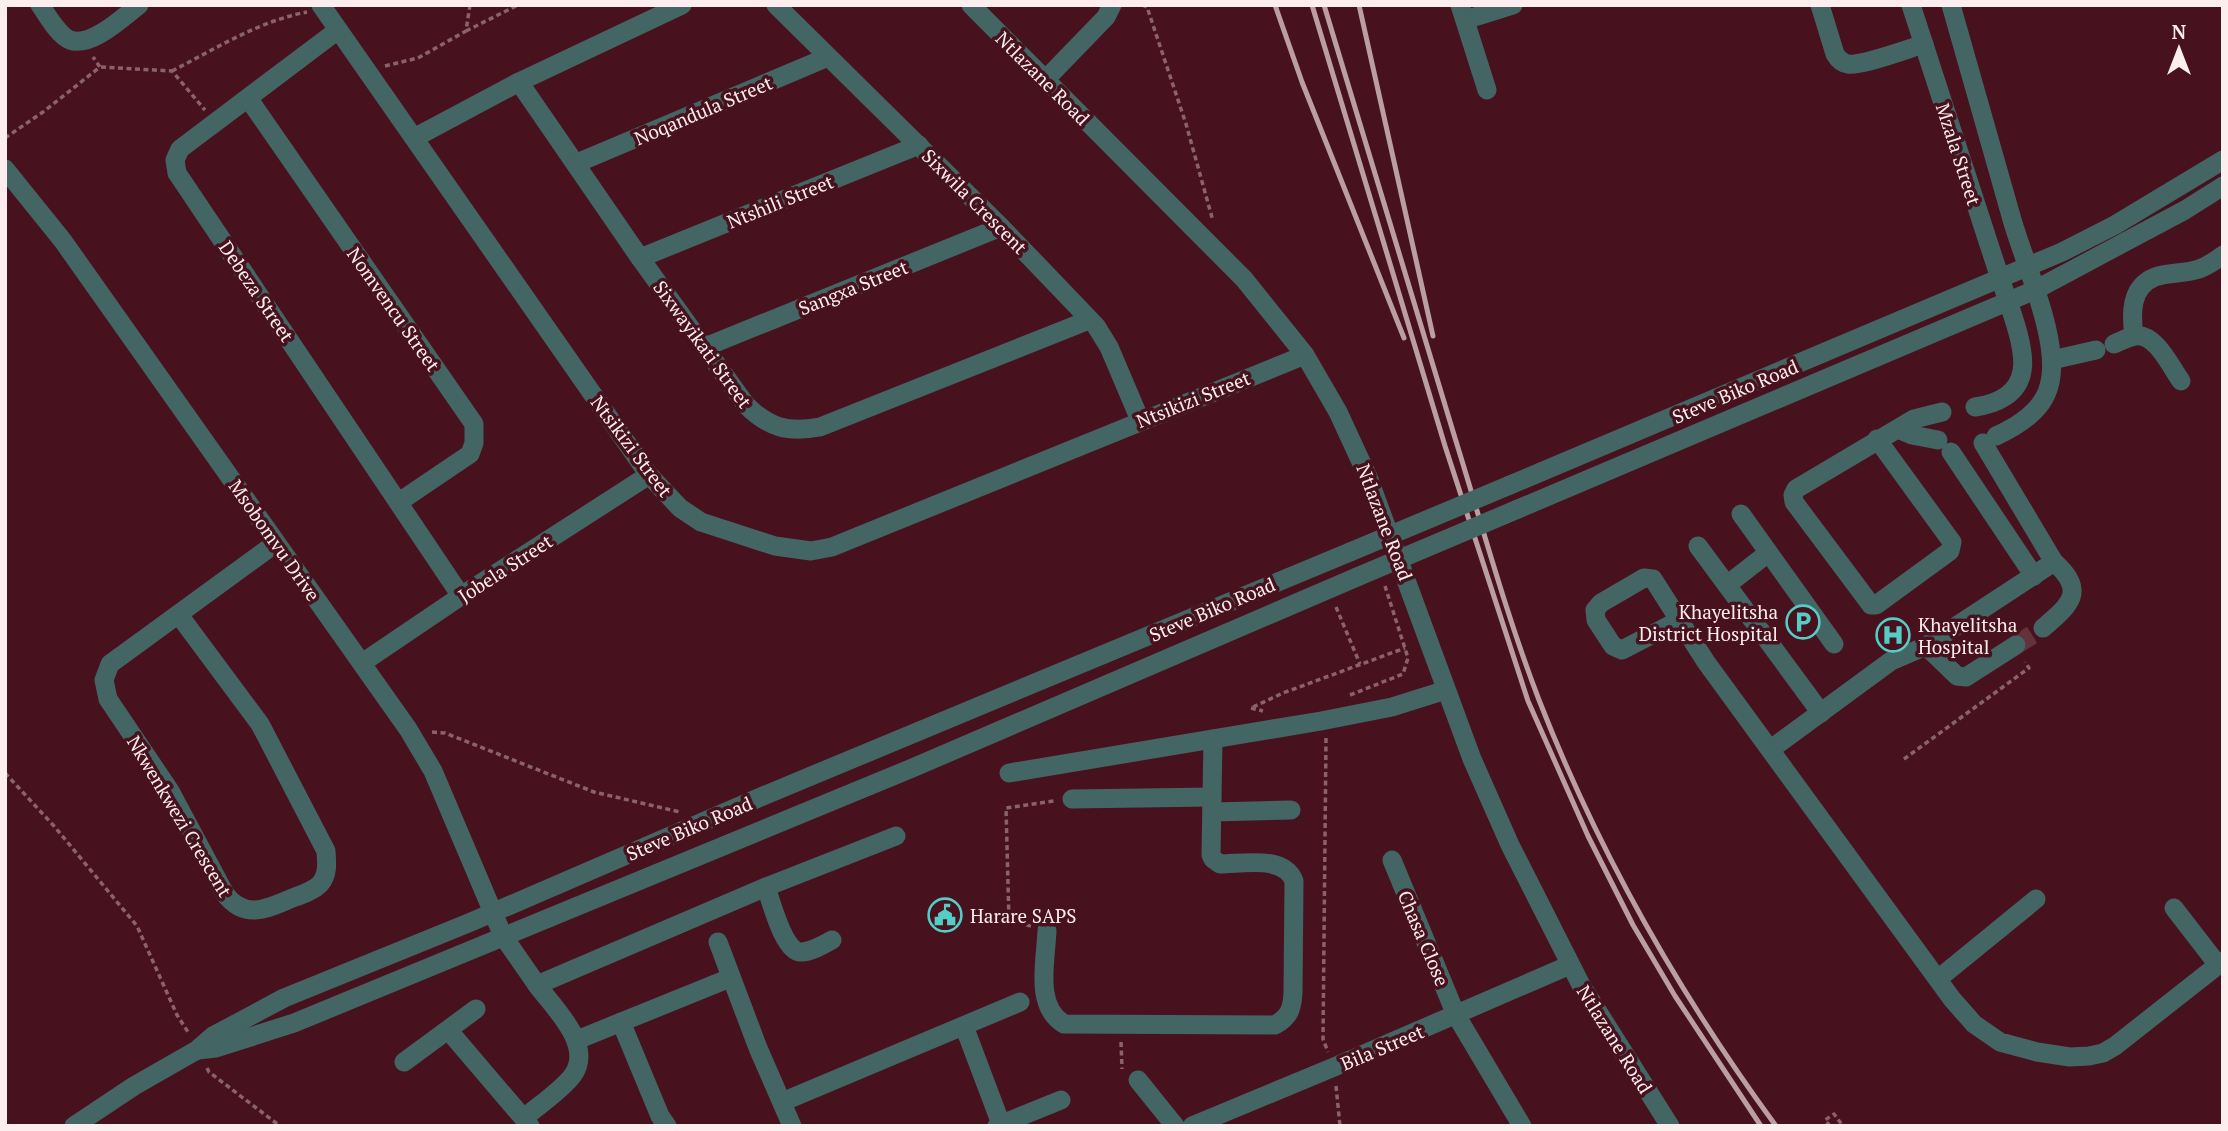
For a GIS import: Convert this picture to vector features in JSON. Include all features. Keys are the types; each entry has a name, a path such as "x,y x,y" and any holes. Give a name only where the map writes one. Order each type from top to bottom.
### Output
{"street":[{"path":"40,5 69,40 82,41 94,38 139,5"},
{"path":"414,138 519,82 682,5"},
{"name":"Sixwila Crescent","path":"776,5 1001,227 1102,334 1140,420"},
{"name":"Ntlazane Road","path":"971,5 1244,279 1305,355 1359,455 1472,760 1500,823 1570,965 1617,1045 1670,1126"},
{"path":"1045,80 1106,17 1112,5"},
{"path":"1820,5 1839,61 1859,63 1924,44"},
{"name":"Mzala Street","path":"1911,5 2008,302"},
{"name":"Mzala Street","path":"1951,5 2035,290"},
{"name":"Ntsikizi Street","path":"322,7 649,475 680,508 701,522 775,546 811,551 832,547 1305,355"},
{"path":"1487,90 1463,13 1505,7"},
{"name":"Debeza Street","path":"338,30 180,149 175,160 177,173 460,596"},
{"name":"Noqandula Street","path":"577,163 828,57"},
{"name":"Sixwayikati Street","path":"519,82 640,258 746,405 760,419 776,426 804,430 820,427 1089,320"},
{"name":"Nomvencu Street","path":"248,98 474,424 474,443 470,454 399,502"},
{"name":"Ntshili Street","path":"640,258 919,145"},
{"name":"Steve Biko Road","path":"74,1126 193,1042 213,1036 284,998 2027,268 2115,225 2223,160"},
{"name":"Msobomvu Drive","path":"5,169 71,252 408,729 433,771 503,936 577,1040"},
{"name":"Steve Biko Road","path":"193,1042 216,1048 294,1023 910,769 2008,302 2185,210 2223,186"},
{"name":"Sangxa Street","path":"705,347 1001,227"},
{"path":"2134,336 2132,308 2136,295 2144,284 2154,278 2197,270 2223,255"},
{"path":"2035,290 2052,360 2052,372 2045,397 2036,410 2012,429 1990,439 2002,476 2054,562 2070,578 2072,595 2067,608 2043,628"},
{"path":"1975,407 1993,404 2004,398 2021,379 2024,360 2008,302"},
{"path":"2052,360 2143,335 2152,341 2181,381"},
{"path":"1877,439 1950,538 1952,546 1950,551 1914,578 1876,605 1871,605 1794,502 1793,495 1796,489 1877,439 1914,419 1942,412"},
{"path":"2002,476 2007,445 2021,422"},
{"path":"1898,429 1945,446 2034,576"},
{"name":"Jobela Street","path":"362,663 460,596 649,475"},
{"path":"1741,514 1834,644"},
{"name":"Nkwenkwezi Crescent","path":"179,615 260,724 326,852 327,868 320,884 266,910 245,910 234,904 225,894 170,791 106,694 104,680 110,664 276,543"},
{"path":"1698,546 1821,713"},
{"path":"1727,585 1768,553"},
{"path":"1770,749 1891,661 1926,646 2054,562"},
{"path":"1678,621 1938,979 1974,1024 2000,1042 2037,1052 2079,1057 2103,1053 2115,1045 2220,963 2174,908"},
{"path":"1926,646 1957,676 1963,677 1971,675 2015,646"},
{"path":"1009,773 1392,707 1447,690"},
{"path":"1047,930 1045,999 1057,1020 1065,1024 1275,1025 1290,1013 1293,993 1293,877 1286,868 1278,865 1216,862 1211,855 1213,739"},
{"path":"1072,799 1291,810"},
{"path":"537,985 759,890 896,836"},
{"name":"Chasa Close","path":"1392,860 1456,1015 1522,1126"},
{"path":"759,890 791,949 803,953 832,940"},
{"path":"1938,979 2036,899"},
{"path":"718,942 730,978 792,1126"},
{"name":"Bila Street","path":"1192,1126 1570,965"},
{"path":"449,1031 527,1122 573,1075 579,1059 577,1040 730,978"},
{"path":"782,1102 1020,1002"},
{"path":"404,1062 476,1010"},
{"path":"621,1022 660,1116 667,1126"},
{"path":"964,1026 999,1125 1061,1100"},
{"path":"1138,1080 1175,1126"}],"path":[{"path":"466,30 470,5"},
{"path":"366,71 418,58 466,30 518,5"},
{"path":"1142,5 1147,7 1213,221"},
{"path":"5,138 100,67 172,71 289,15 322,7"},
{"path":"82,41 100,67"},
{"path":"172,71 215,122"},
{"path":"1334,601 1360,665"},
{"path":"1904,760 2029,668 2015,646"},
{"path":"1251,708 1283,693 1405,648"},
{"path":"408,729 445,733 594,792 689,814"},
{"path":"1326,737 1323,1039 1334,1067 1340,1126"},
{"path":"5,773 54,826 137,926 177,1015 193,1042"},
{"path":"1047,930 1009,921 1006,808 1072,799"},
{"path":"1120,1025 1122,1069 1138,1080"},
{"path":"206,1068 280,1126"},
{"path":"1830,1126 1825,1120 1834,1114 1843,1126"}],"tunnel":[{"path":"2016,645 2043,628"}],"railway":[{"path":"1275,5 1302,82 1404,338"},
{"path":"1312,5 1445,446 1528,701 1588,836 1633,925 1675,996 1761,1126"},
{"path":"1324,5 1495,569 1539,700 1587,812 1644,920 1707,1025 1776,1126"},
{"path":"1359,5 1433,336"}],"place":[{"name":"Khayelitsha District Hospital","path":"1803,622"},
{"name":"Khayelitsha Hospital","path":"1893,635"},
{"name":"Harare SAPS","path":"945,915"}]}
